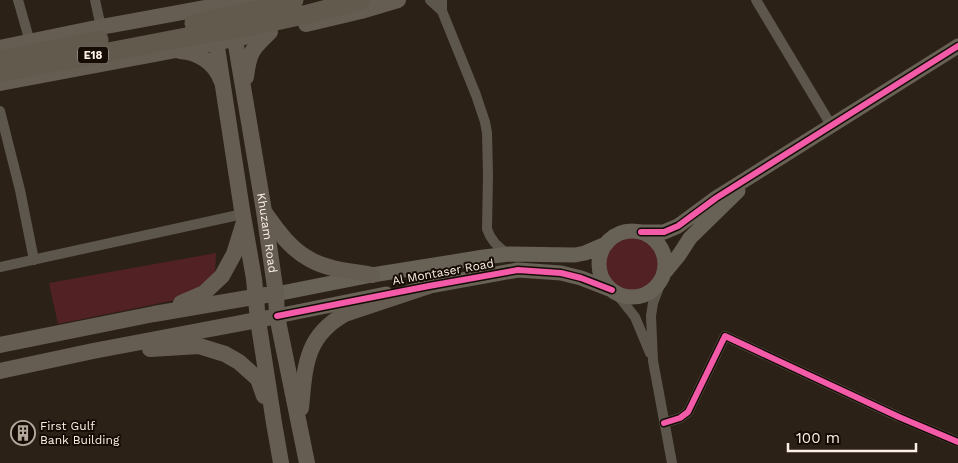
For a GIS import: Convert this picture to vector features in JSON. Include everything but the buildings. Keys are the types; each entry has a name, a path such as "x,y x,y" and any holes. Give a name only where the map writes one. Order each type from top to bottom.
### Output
{"highway":[{"name":"E18","path":"0,60 250,13 294,0"},
{"name":"E18","path":"250,13 308,14 361,0"},
{"name":"E18","path":"0,73 180,25"}],"main road":[{"path":"180,25 179,10 189,0"},
{"path":"0,84 235,39 361,11 398,0"},
{"path":"0,48 101,27 180,25 210,4 228,2 250,13"},
{"name":"Khuzam Road","path":"228,2 264,211 276,294 277,316 307,463"},
{"name":"Khuzam Road","path":"210,4 254,278 258,320 281,463"},
{"path":"244,94 250,54 272,31"},
{"path":"173,51 187,52 200,56 211,65 219,76 224,89"},
{"path":"264,211 278,232 297,251 311,261 372,275"},
{"path":"154,314 204,293 222,276 234,254 243,217"},
{"path":"299,426 305,367 311,348 322,332 334,320 345,314 429,286"},
{"name":"Al Montaser Road","path":"0,345 154,314 276,294"},
{"name":"Al Montaser Road","path":"0,371 93,351 277,316"},
{"path":"93,351 199,346 225,354 239,362 258,379 274,423"}],"street":[{"path":"18,0 30,42"},
{"path":"95,0 101,27"},
{"path":"430,0 442,5 485,122 488,160 487,229 495,244 510,254"},
{"path":"756,0 831,125"},
{"path":"653,361 635,317 606,284 601,275 599,264 606,244 621,233 631,231 664,232 678,226 716,198 761,169 958,46"},
{"path":"0,111 20,190 34,260"},
{"path":"614,291 623,296 634,298 644,296 654,290 690,238 761,169"},
{"path":"0,267 243,217"},
{"path":"641,232 650,236 658,243 666,262 663,277 653,303 651,316 653,361 672,463"},
{"name":"Al Montaser Road","path":"276,294 484,256 510,254 575,255 606,244"},
{"name":"Al Montaser Road","path":"277,316 518,270 561,273 581,278 614,291"},
{"path":"664,423 680,418 688,412 726,336 899,417 958,442"}],"shaded area":[{"path":"627,238 637,238 651,245 658,259 658,269 651,283 637,290 627,290 617,286 610,279 606,269 606,259 610,249 617,242"},
{"path":"216,253 215,274 185,298 58,324 49,283"}],"cycle path":[{"path":"641,232 664,232 678,226 716,198 958,46"},
{"path":"277,316 518,270 561,273 581,278 612,290"},
{"path":"664,423 680,418 688,412 725,336 899,417 958,442"}],"place":[{"name":"First Gulf Bank Building","path":"23,433"}]}
